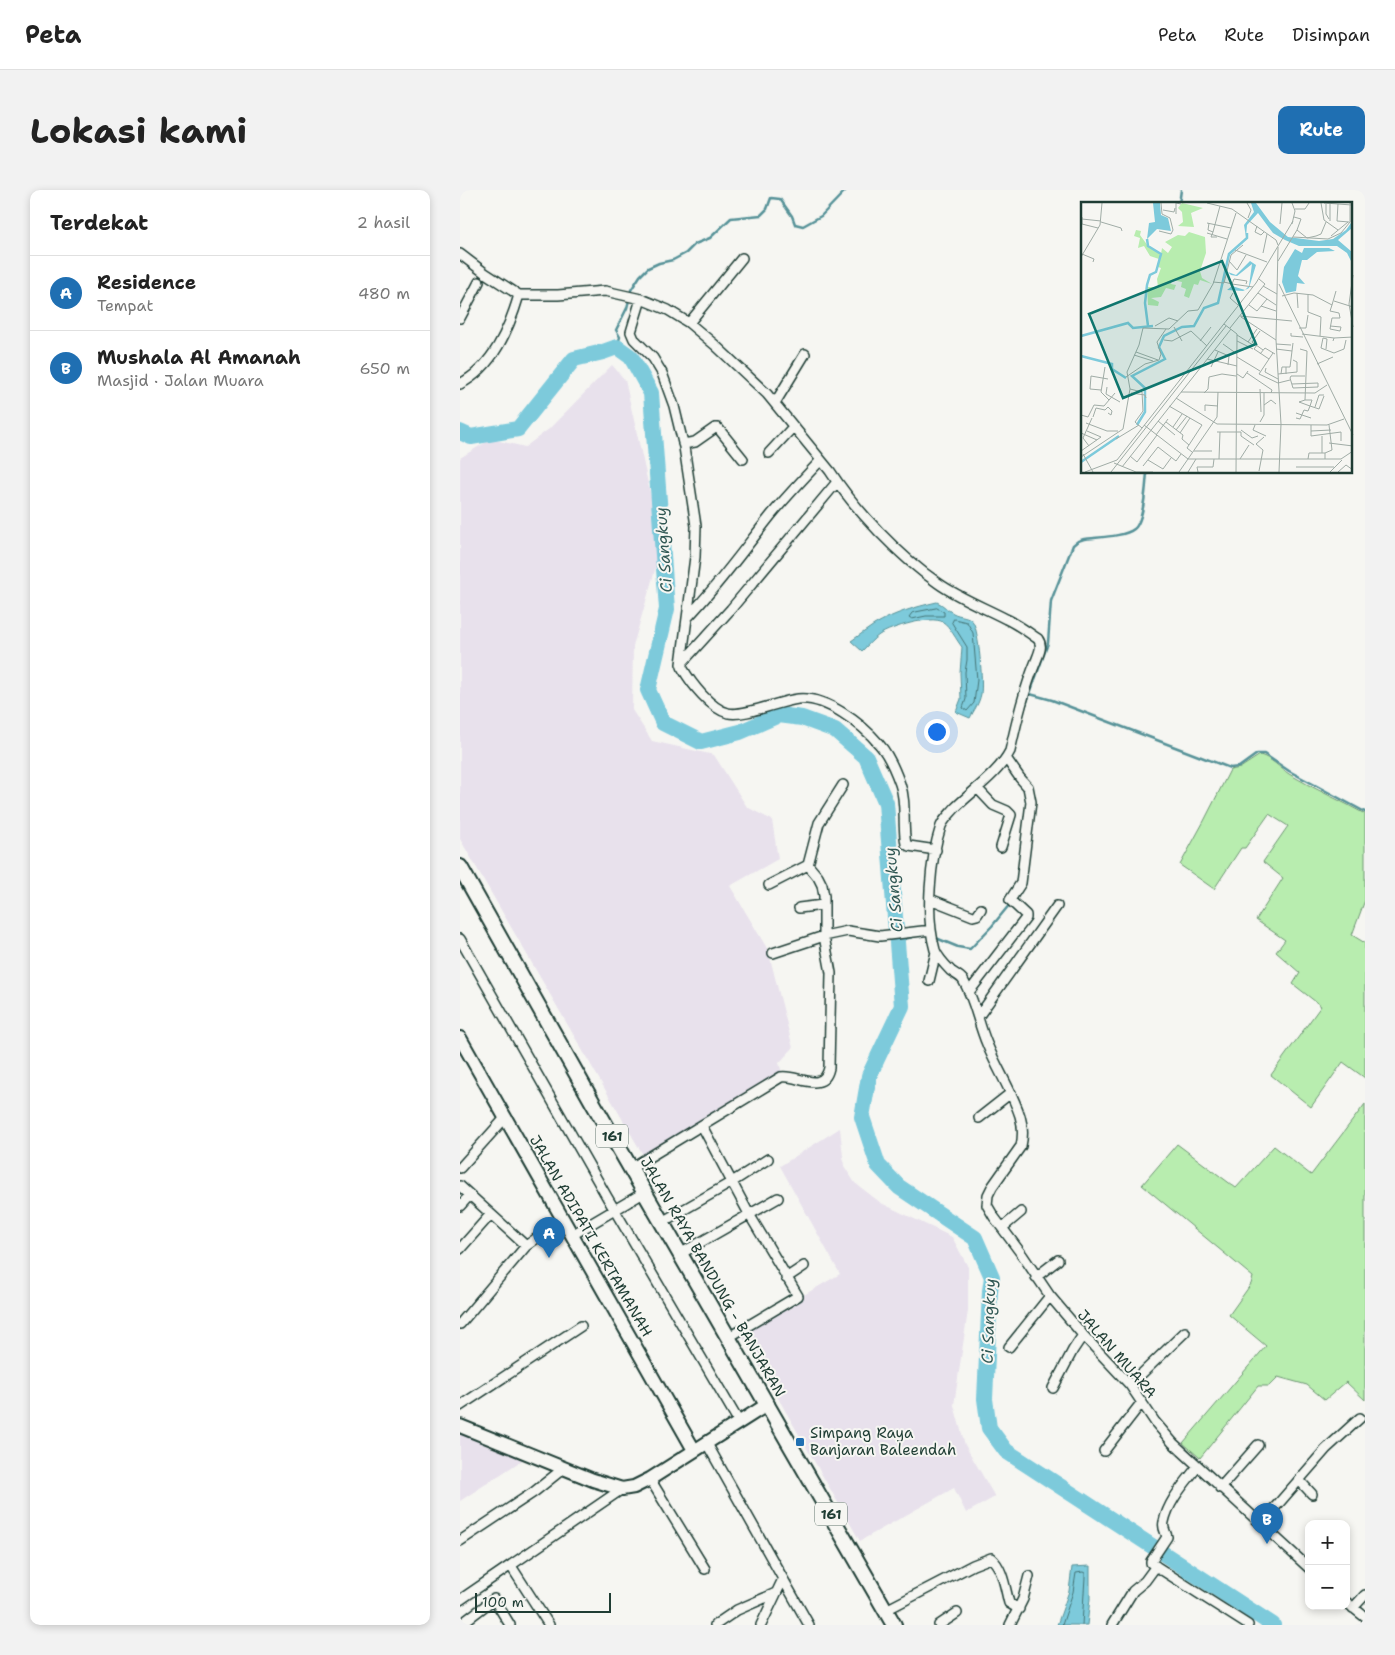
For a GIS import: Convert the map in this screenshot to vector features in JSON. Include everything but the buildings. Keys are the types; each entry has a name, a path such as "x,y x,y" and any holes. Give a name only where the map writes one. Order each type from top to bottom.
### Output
{"main road":[{"name":"JALAN RAYA BANDUNG - BANJARAN","path":"460,867 894,1625"},
{"name":"JALAN ADIPATI KERTAMANAH","path":"460,1038 694,1450"},
{"path":"460,1426 622,1490 634,1487 650,1479 768,1404"}],"street":[{"path":"460,254 519,295 558,295 605,291 634,298 668,310 689,323 715,345 775,403 837,482 879,531 938,583 975,605 1007,619 1040,642 1040,649 1025,688 1010,751 1006,758 944,820 931,878 928,930 936,952 951,971 962,978 969,992 985,1040 1011,1094 979,1118"},
{"path":"689,323 742,258"},
{"path":"460,318 479,282"},
{"path":"460,384 476,374 499,344 509,324 519,295"},
{"path":"634,298 631,332 634,339 653,358 662,373 674,406 683,444 696,526 695,557 681,664 685,673 701,693 716,707 726,713 739,713 797,699 808,699 830,706 855,721 879,744 890,760 904,796 906,844 936,850"},
{"path":"775,403 805,354"},
{"path":"769,452 793,427"},
{"path":"683,444 696,442 715,428 718,428 744,459"},
{"path":"686,618 706,598 772,514 821,460"},
{"path":"681,664 731,609 837,482"},
{"path":"969,992 1026,918 1026,915 1010,900 1021,883 1031,802 1028,787 1006,758"},
{"path":"769,885 808,865 819,823 842,785"},
{"path":"977,788 993,805 1007,811 1011,815 1001,847"},
{"path":"631,1168 781,1077 790,1077 808,1083 824,1079 827,1076 829,1068 831,973 824,936 822,885 817,874 808,865"},
{"path":"930,900 973,916 977,915 981,909"},
{"path":"799,908 823,905"},
{"path":"978,1017 1057,906"},
{"path":"773,952 824,936 848,931 880,936 928,930"},
{"path":"460,940 739,1422"},
{"path":"929,982 936,952"},
{"name":"JALAN MUARA","path":"1011,1094 1021,1118 1023,1140 1017,1154 999,1176 988,1195 987,1205 994,1217 1050,1296 1083,1335 1130,1385 1155,1422 1173,1443 1306,1565"},
{"path":"460,1168 506,1118"},
{"path":"702,1126 749,1214 797,1295 797,1298 729,1337"},
{"path":"662,1222 768,1159"},
{"path":"460,1186 526,1246"},
{"path":"572,1235 645,1192"},
{"path":"460,1206 470,1195"},
{"path":"680,1254 778,1198"},
{"path":"1002,1228 1021,1212"},
{"path":"460,1249 491,1214"},
{"path":"460,1324 526,1246 563,1219"},
{"path":"1036,1277 1058,1260"},
{"path":"786,1278 804,1266"},
{"path":"1009,1347 1050,1296"},
{"path":"460,1308 468,1315"},
{"path":"460,1406 581,1326"},
{"path":"1130,1385 1184,1332"},
{"path":"1053,1388 1083,1335"},
{"path":"1104,1451 1142,1402"},
{"path":"1260,1523 1326,1449 1360,1418"},
{"path":"706,1442 809,1625"},
{"path":"1220,1488 1258,1445"},
{"path":"1112,1625 1133,1590 1145,1581 1167,1537 1164,1530 1164,1522 1167,1512 1173,1500 1198,1466"},
{"path":"460,1541 534,1492 564,1468"},
{"path":"650,1479 705,1569"},
{"path":"1299,1480 1312,1494"},
{"path":"460,1600 622,1490"},
{"path":"886,1610 991,1558 997,1565 1005,1585 1009,1603 1019,1609"},
{"path":"1154,1563 1248,1625"},
{"path":"511,1566 549,1625"},
{"path":"1010,1625 1023,1599 1029,1576"},
{"path":"761,1625 783,1578"},
{"path":"715,1625 737,1610 776,1593"},
{"path":"1365,1595 1350,1605 1365,1617"},
{"path":"463,1624 494,1599 510,1625"},
{"path":"939,1625 957,1613"}],"shaded area":[{"path":"612,365 625,380 662,546 633,646 632,710 652,741 714,755 747,807 772,820 778,859 730,886 768,950 793,1048 779,1063 783,1076 646,1160 460,839 460,458 491,439 525,447 549,429"},
{"path":"840,1128 844,1166 855,1183 881,1203 952,1237 968,1267 968,1311 954,1405 965,1445 995,1497 966,1513 954,1488 860,1541 740,1332 840,1274 780,1166"},
{"path":"460,1433 524,1459 460,1501"}],"green space":[{"path":"1260,755 1272,761 1289,774 1365,814 1365,900 1352,935 1365,943 1365,1078 1343,1062 1311,1107 1271,1075 1321,1006 1293,984 1300,973 1276,952 1285,940 1256,920 1283,878 1263,862 1288,826 1269,814 1245,848 1241,848 1214,889 1180,865 1230,770 1240,768"},
{"path":"1365,1104 1365,1400 1346,1382 1325,1400 1307,1385 1278,1377 1269,1386 1258,1386 1200,1458 1183,1443 1266,1346 1229,1315 1251,1284 1253,1277 1142,1185 1177,1144 1236,1188 1274,1146 1311,1175"}],"water":[{"path":"937,602 953,613 969,618 975,627 980,657 981,694 970,718 956,712 961,699 962,647 943,622 937,620 921,621 892,629 877,637 862,651 851,641 889,617"},
{"path":"1090,1566 1090,1599 1087,1625 1057,1625 1069,1591 1072,1567"}],"waterway":[{"path":"630,294 640,276 648,268 673,260 686,253 695,244 710,238 731,218 761,215 767,209 771,198 780,199 792,216 795,224 803,226 821,216 846,190"},
{"path":"1179,202 1181,190"},
{"path":"617,347 620,337 616,330 629,300"},
{"name":"Ci Sangkuy","path":"460,432 471,437 518,429 574,359 617,347 631,357 651,393 667,609 648,690 663,723 701,742 740,732 779,715 802,718 835,730 866,757 886,803 902,1006 869,1076 862,1117 878,1165 899,1187 975,1238 992,1277 985,1399 989,1428 1006,1451 1273,1625"},
{"path":"1024,710 1048,643 1051,601 1073,545 1084,539 1117,535 1134,529 1142,511 1147,474"},
{"path":"1030,694 1052,700 1230,768 1239,767 1257,754 1264,754 1289,771 1365,812"},
{"path":"936,938 958,947 970,949 1010,904"},
{"path":"897,941 916,936"}],"place":[{"name":"Residence","path":"549,1258"},
{"name":"Simpang Raya Banjaran Baleendah","path":"800,1442"},
{"name":"Mushala Al Amanah","path":"1267,1544"}]}
